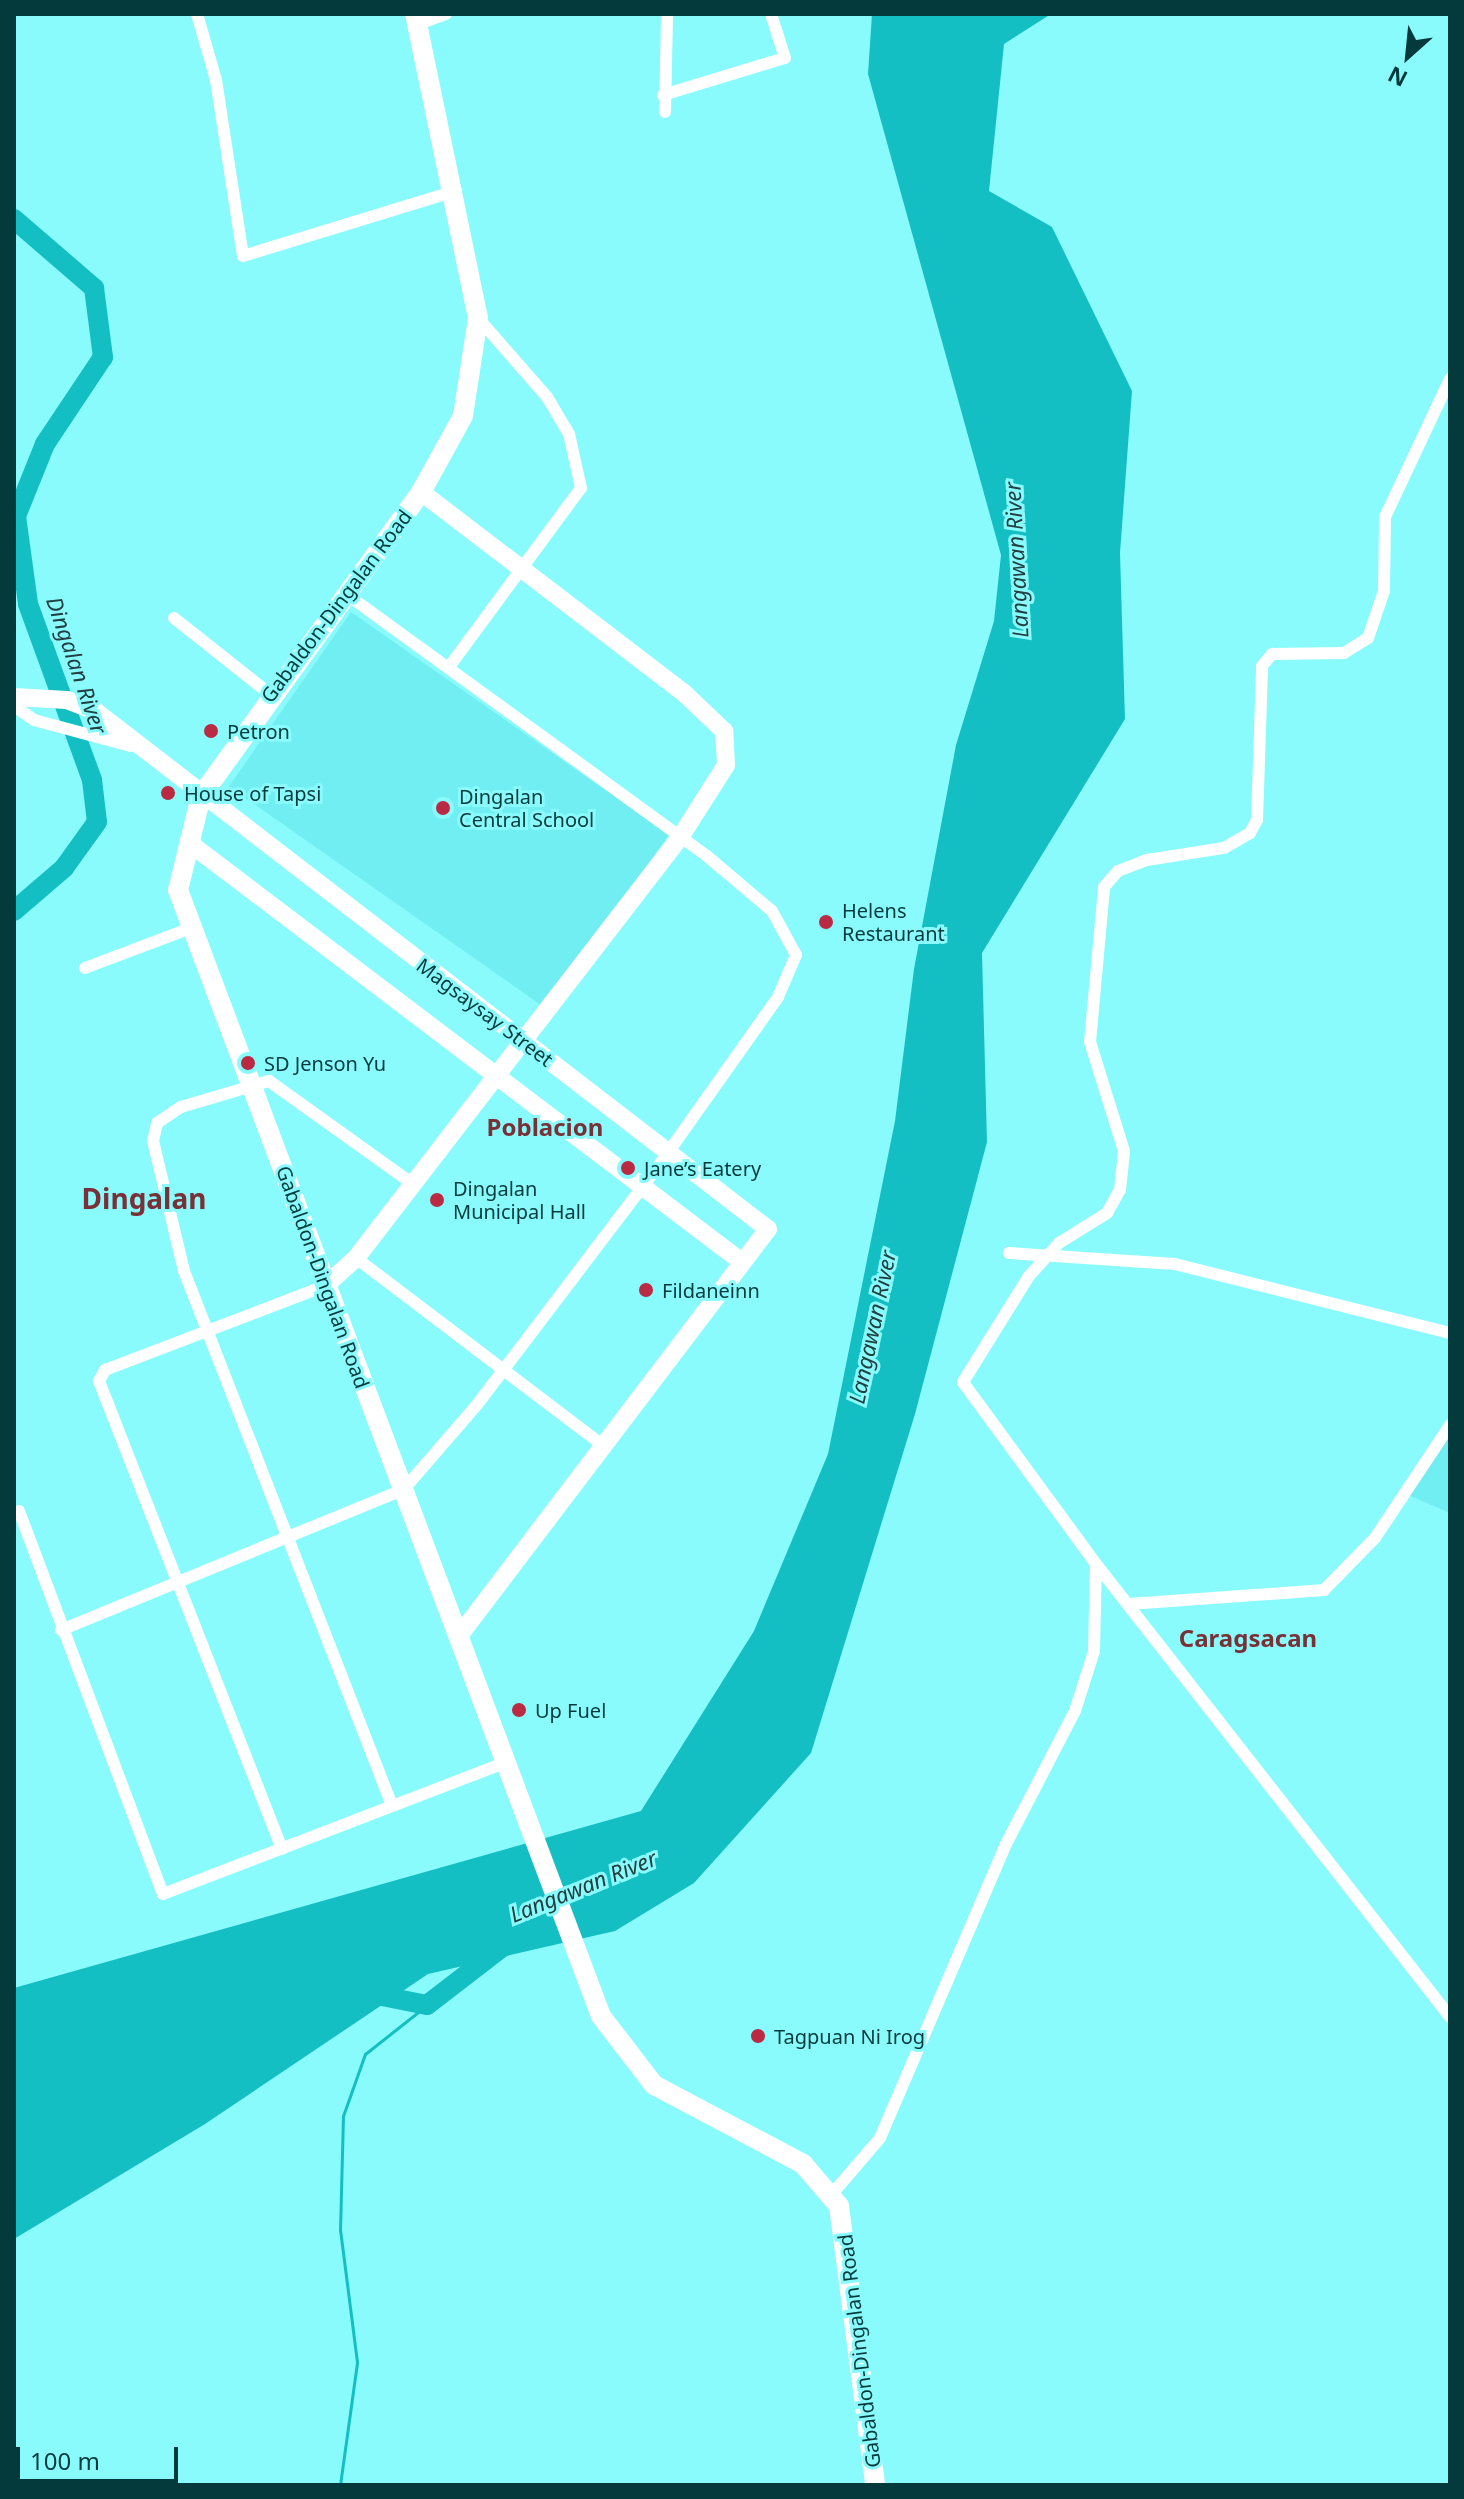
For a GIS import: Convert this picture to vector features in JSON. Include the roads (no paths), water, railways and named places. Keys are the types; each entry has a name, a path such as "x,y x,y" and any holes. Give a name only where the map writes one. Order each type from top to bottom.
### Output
{"main road":[{"name":"Gabaldon-Dingalan Road","path":"417,19 456,191 478,318 463,416 421,492 348,595 270,694 201,796 178,890 188,929 254,1085 325,1286 459,1636 583,1977 640,2074 768,2142 832,2194 846,2238 875,2485"}],"street":[{"path":"197,14 216,80 243,256 456,191"},
{"path":"417,19 446,14"},
{"path":"665,112 667,14"},
{"path":"663,95 785,58 771,14"},
{"path":"449,667 581,488 582,471 547,397 478,318"},
{"path":"1450,379 1385,517 1384,591 1368,638 1344,653 1272,654 1262,666 1257,820 1250,833 1224,848 1147,860 1118,871 1104,887 1090,1042 1121,1141 1123,1173 1107,1213 1046,1256 963,1382 1096,1564 1450,2017"},
{"path":"282,1849 99,1381 105,1370 325,1286 356,1258 410,1182 681,836 722,778 724,731 524,567 421,492"},
{"path":"61,1630 404,1489 500,1371 667,1154 778,997 796,955 772,911 681,836 348,595"},
{"path":"174,618 270,694"},
{"name":"Magsaysay Street","path":"14,697 43,702 67,700 95,711 131,746 201,796 768,1229 742,1262"},
{"path":"14,706 34,720 90,732 131,746"},
{"path":"188,842 641,1189 742,1262 459,1636"},
{"path":"85,968 188,929"},
{"path":"391,1803 290,1534 184,1271 153,1141 161,1118 269,1081 286,1088 410,1182"},
{"path":"1009,1253 1175,1264 1450,1333"},
{"path":"356,1258 500,1371 602,1445"},
{"path":"1129,1604 1324,1590 1375,1538 1450,1425"},
{"path":"19,1511 61,1630 163,1894 391,1803 504,1763"},
{"path":"832,2194 880,2138 1006,1844 1075,1711 1094,1651 1096,1564"}],"water":[{"path":"872,14 1051,14 1004,44 989,191 1052,227 1132,391 1120,553 1125,719 982,953 987,1142 915,1414 811,1753 694,1883 615,1931 428,1974 205,2124 14,2239 14,1988 641,1811 754,1631 828,1454 895,1121 914,969 956,745 994,621 1001,555 868,74"}],"waterway":[{"name":"Dingalan River","path":"14,219 94,288 103,357 45,444 16,516 28,604 92,780 97,822 64,868 14,911"},
{"name":"Langawan River","path":"367,1993 427,2005 505,1945"},
{"path":"340,2485 357,2362 340,2230 343,2116 365,2054 427,2005"}],"place":[{"name":"Petron","path":"211,731"},
{"name":"House of Tapsi","path":"168,793"},
{"name":"Dingalan Central School","path":"443,808"},
{"name":"Helens Restaurant","path":"826,922"},
{"name":"SD Jenson Yu","path":"248,1063"},
{"name":"Jane’s Eatery","path":"628,1168"},
{"name":"Dingalan Municipal Hall","path":"437,1200"},
{"name":"Fildaneinn","path":"646,1290"},
{"name":"Up Fuel","path":"519,1710"},
{"name":"Tagpuan Ni Irog","path":"758,2036"}],"district":[{"name":"Poblacion","path":"545,1127"},
{"name":"Dingalan","path":"144,1198"},
{"name":"Caragsacan","path":"1248,1638"}]}
